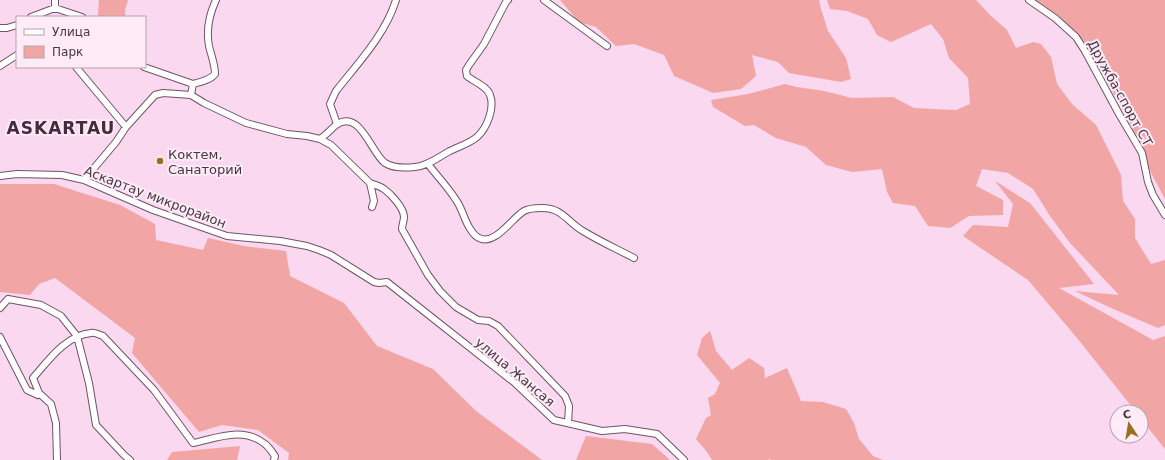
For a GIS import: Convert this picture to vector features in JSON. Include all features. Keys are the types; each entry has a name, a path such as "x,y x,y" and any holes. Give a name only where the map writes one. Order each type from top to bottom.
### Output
{"street":[{"path":"55,0 55,8"},
{"path":"146,68 193,84 212,77 215,74 214,61 209,46 208,28 211,11 216,0"},
{"path":"337,124 330,104 332,97 373,45 386,24 396,0"},
{"path":"320,139 337,124 352,122 357,124 371,143 377,156 386,164 416,167 428,164 477,137 486,123 490,112 490,95 486,89 467,76 466,70 484,44 508,0"},
{"path":"544,0 607,46"},
{"name":"Дружба-спорт СТ","path":"1029,0 1055,18 1076,37 1085,51 1142,153 1148,182 1153,195 1165,215"},
{"path":"34,16 55,8 79,16"},
{"path":"0,28 16,25"},
{"path":"0,66 16,56"},
{"path":"77,68 126,127"},
{"path":"191,95 193,84"},
{"path":"84,180 116,142 126,127 155,95 163,93 191,95 204,103 246,123 287,134 320,139 331,145 370,183 385,190 396,201 403,212 404,219 402,229 428,275 440,291 456,306 478,320 489,322 498,326 565,396 569,406 568,423"},
{"path":"428,164 456,199 467,224 474,234 482,240 494,237 524,211 535,208 552,209 563,214 583,231 634,258"},
{"name":"Аскартау микрорайон","path":"0,176 17,174 62,175 84,180 153,210 227,236 280,241 319,250 331,255 374,282 387,283"},
{"path":"370,183 374,201 372,207"},
{"name":"улица Жансая","path":"387,283 514,383 554,420 602,431 625,429 657,434 684,460"},
{"path":"0,308 8,299 41,305 61,316 77,336 89,383 96,425 130,460"},
{"path":"57,460 56,423 52,404 39,393 33,378 56,351 77,336 92,332 103,336 154,390 193,443 213,439 226,434 238,433 258,439 266,445 275,456 274,460"},
{"path":"0,337 27,390 38,395 39,393"}],"green space":[{"path":"99,0 128,0 125,16 98,16"},
{"path":"560,0 819,0 828,31 846,58 851,79 841,82 789,73 778,62 752,55 756,76 741,89 713,93 674,76 664,55 634,44 616,46 596,27 579,22"},
{"path":"827,0 976,0 1007,30 1016,48 1033,42 1041,44 1051,57 1057,84 1072,104 1096,125 1121,175 1123,201 1135,219 1135,238 1151,264 1165,260 1165,325 1158,328 1075,291 1119,295 1070,243 1050,216 1033,189 1008,173 982,169 976,186 1003,200 1003,215 969,216 950,228 928,226 915,206 893,203 887,192 882,169 852,172 826,165 806,147 776,138 754,125 745,126 713,107 711,100 748,94 785,84 852,98 893,97 914,108 956,110 970,104 968,78 949,58 943,39 931,24 891,42 877,35 868,19 847,11 830,9"},
{"path":"1036,0 1165,0 1165,199 1149,169 1144,149 1091,48 1059,16"},
{"path":"995,181 1030,203 1094,284 1059,288 1153,340 1165,336 1165,449 1149,429 1149,404 1130,404 1028,280 963,236 973,225 1008,227 1013,204"},
{"path":"0,184 54,184 120,205 155,224 156,240 203,250 208,238 244,246 286,251 290,276 344,303 377,346 433,369 476,411 542,460 288,460 289,453 258,430 222,425 199,432 132,353 135,338 55,278 39,284 30,295 0,292"},
{"path":"710,331 716,351 732,370 749,358 764,368 765,378 787,368 801,401 823,402 846,409 854,423 859,439 873,456 883,460 712,460 696,439 706,418 711,415 708,398 715,394 720,383 697,355 702,338"},
{"path":"586,436 652,444 670,460 576,460"},
{"path":"240,446 237,460 167,460 172,452"}],"place":[{"name":"Коктем, Санаторий","path":"160,161"}],"district":[{"name":"ASKARTAU","path":"61,128"}]}
